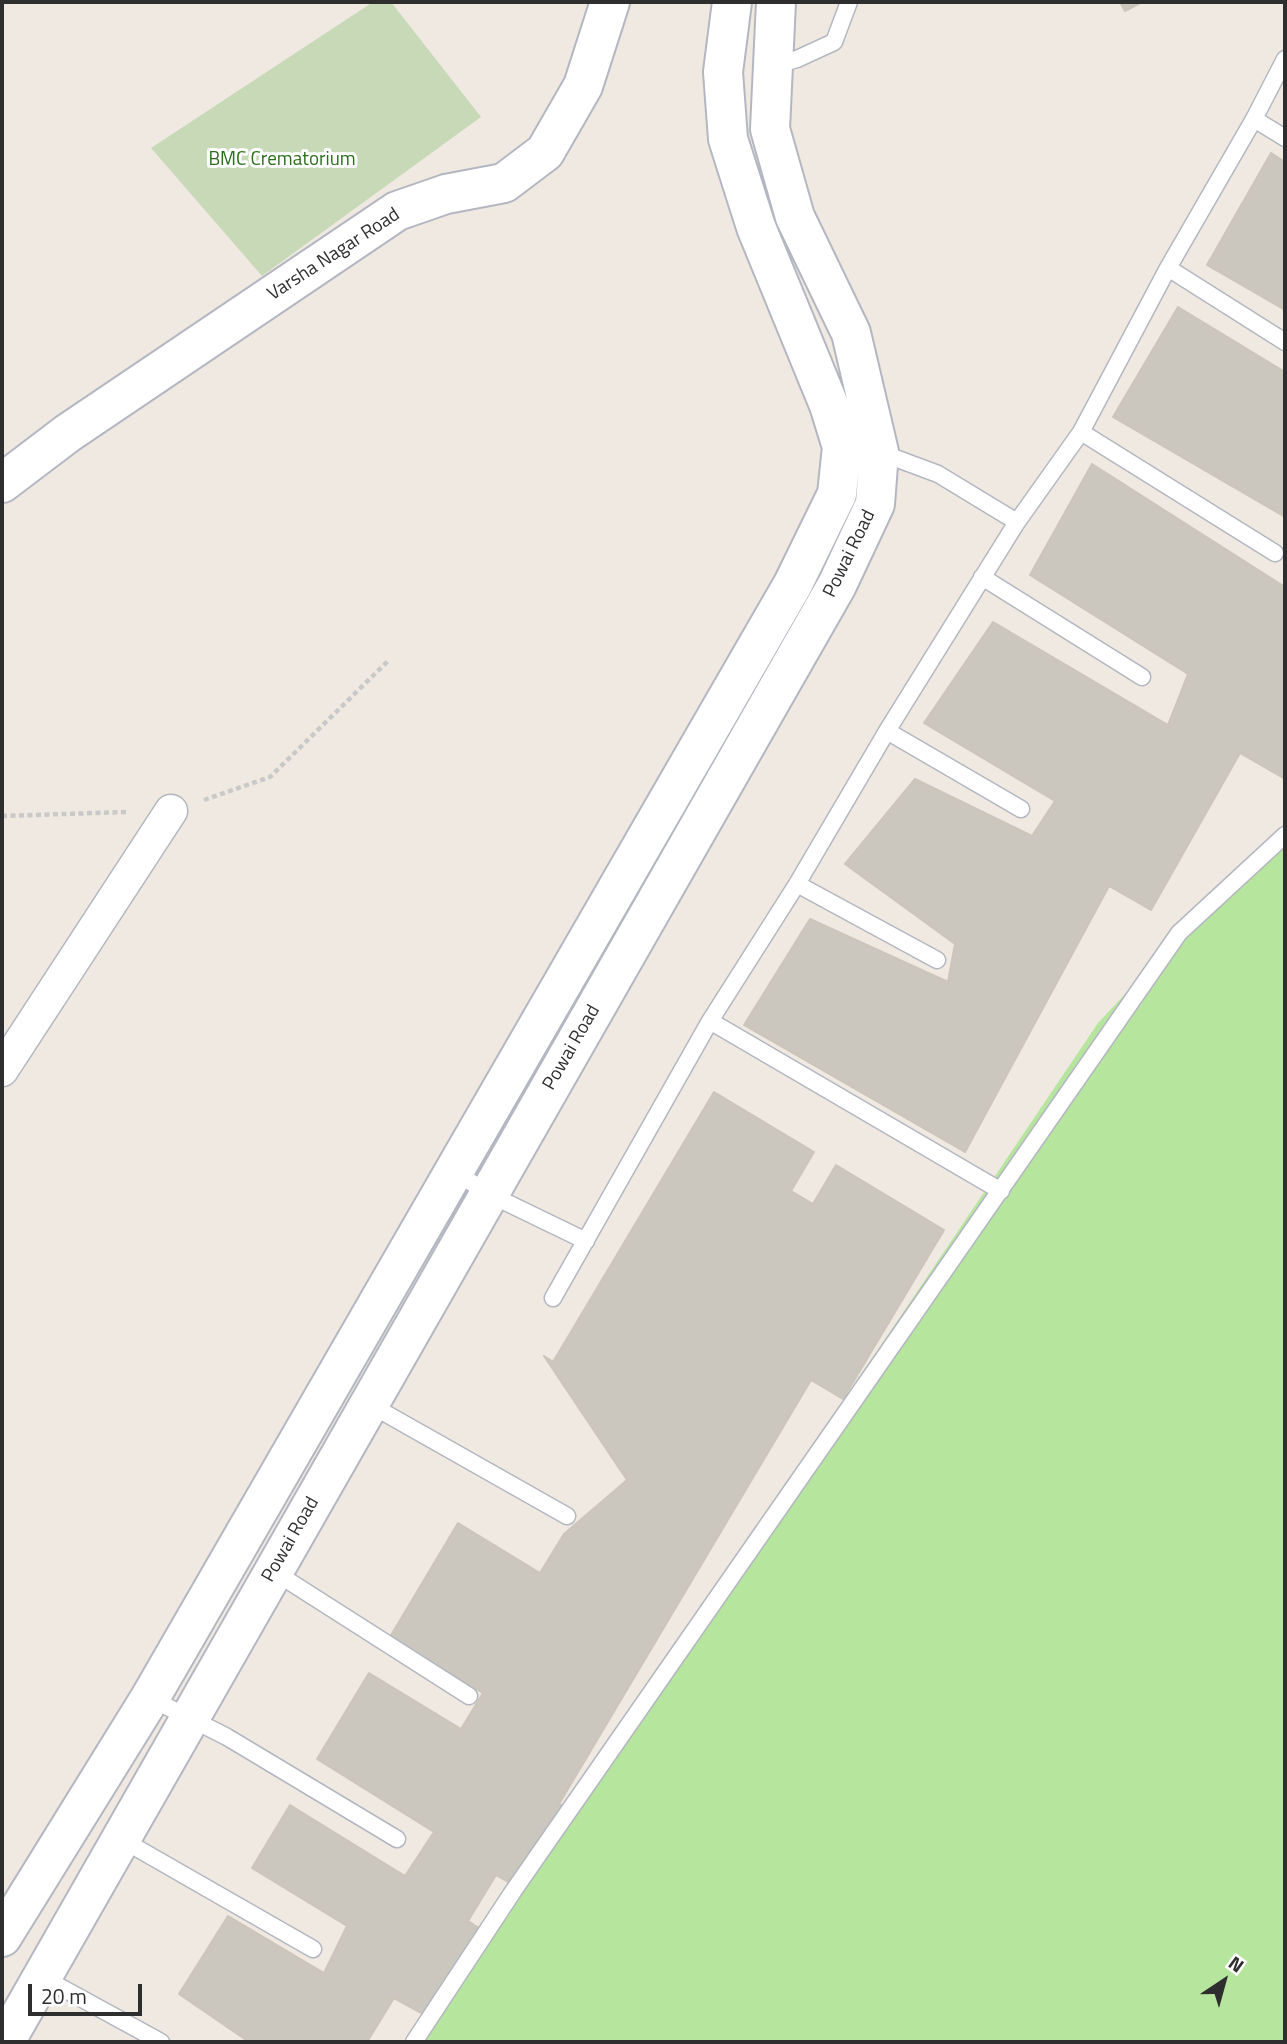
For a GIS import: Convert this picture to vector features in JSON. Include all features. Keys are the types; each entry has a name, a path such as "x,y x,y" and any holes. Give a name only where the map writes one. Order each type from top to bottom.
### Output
{"main road":[{"name":"Varsha Nagar Road","path":"2,483 68,433 397,211 446,194 504,183 545,152 583,86 610,2"},
{"name":"Powai Road","path":"732,2 723,72 728,139 756,227 829,405 861,449"},
{"name":"Powai Road","path":"5,2042 837,585 875,504 861,449 851,333 795,217 770,129 776,2"},
{"name":"Powai Road","path":"2,1937 150,1698 793,584 861,449"},
{"path":"692,759 727,777"}],"street":[{"path":"2,1070 171,811"}],"lane":[{"path":"773,66 797,59 834,42 849,2"},
{"path":"553,1298 710,1021 797,884 982,577 1017,522 1081,432 1168,268 1254,119 1285,59"},
{"path":"1254,119 1285,138"},
{"path":"1168,268 1285,342"},
{"path":"1081,432 1275,553"},
{"path":"861,449 938,474 1017,522"},
{"path":"982,577 1142,677"},
{"path":"887,731 1021,809"},
{"path":"414,2042 514,1889 1179,933 1285,835"},
{"path":"797,884 937,960"},
{"path":"710,1021 1001,1191"},
{"path":"454,1171 489,1194 586,1241"},
{"path":"369,1404 567,1516"},
{"path":"274,1571 469,1696"},
{"path":"150,1698 227,1737 397,1839"},
{"path":"121,1839 313,1949"},
{"path":"42,1977 161,2042"}],"path":[{"path":"2,816 171,811 270,777 389,660"}],"green space":[{"name":"BMC Crematorium","path":"373,2 391,2 481,117 262,276 151,148"},
{"path":"1285,824 1285,2042 412,2042 1098,1023"}],"building":[{"path":"1120,2 1142,2 1125,11"},
{"path":"1271,153 1285,162 1285,310 1207,265"},
{"path":"1178,307 1285,372 1285,517 1113,417"},
{"path":"1092,464 1285,587 1285,779 1240,753 1151,910 1109,886 965,1152 744,1025 810,919 948,982 955,944 845,864 915,779 1032,836 1055,801 924,723 993,622 1168,725 1188,674 1030,575"},
{"path":"714,1092 814,1152 791,1191 813,1204 836,1165 944,1230 843,1399 811,1380 559,1804 563,1806 515,1886 496,1875 468,1921 482,1930 425,2015 394,1998 367,2042 249,2042 179,1994 228,1916 324,1973 347,1926 252,1868 290,1805 405,1876 434,1832 317,1759 369,1673 461,1729 483,1693 390,1637 458,1523 540,1573 564,1534 627,1480 544,1356 553,1362"}]}
